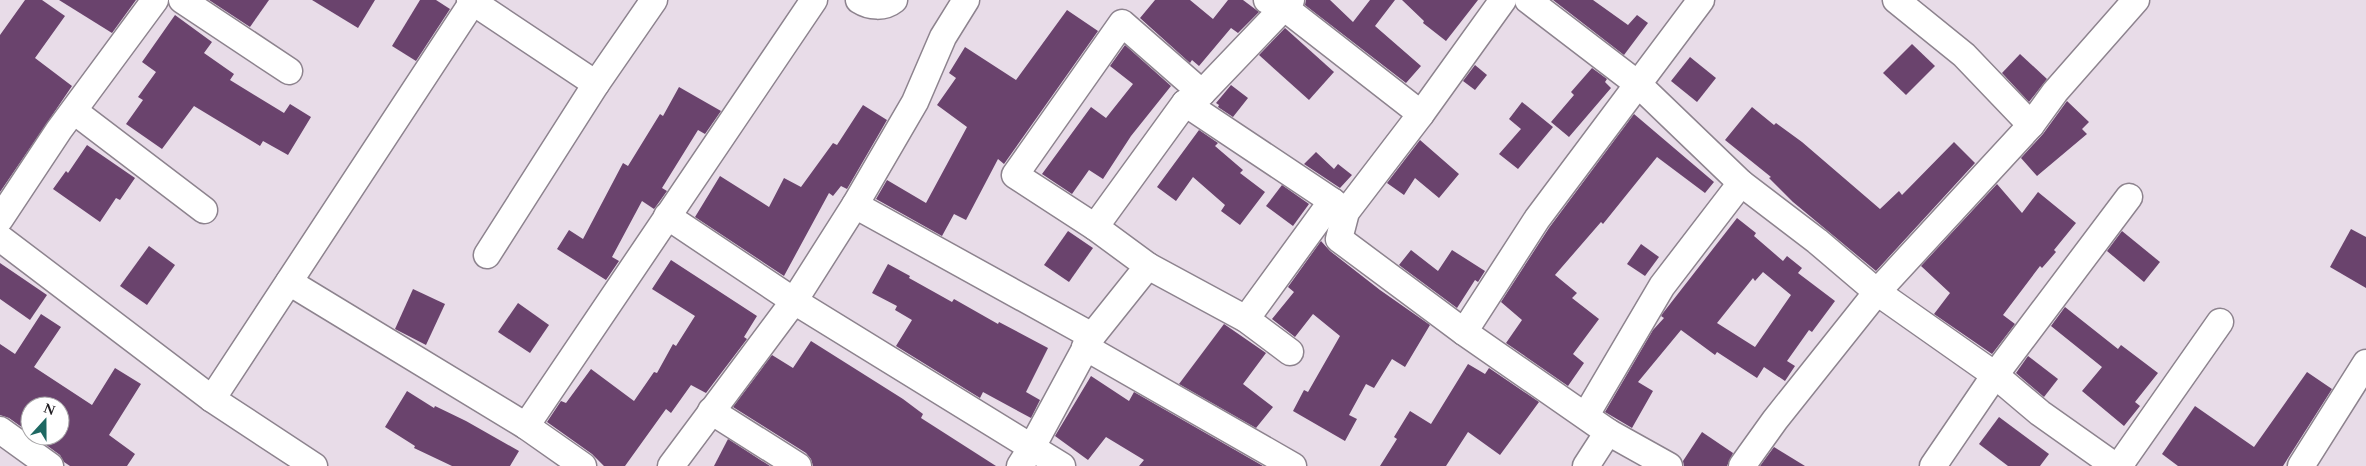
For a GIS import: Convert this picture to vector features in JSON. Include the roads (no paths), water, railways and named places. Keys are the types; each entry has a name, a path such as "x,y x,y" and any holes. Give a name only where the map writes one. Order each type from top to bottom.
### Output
{"street":[{"path":"0,219 74,111 155,0"},
{"path":"182,0 289,71"},
{"path":"487,255 596,84 654,0"},
{"path":"526,426 814,0"},
{"path":"859,0 865,4 877,6 888,4 894,0"},
{"path":"671,466 794,300 854,206 915,102 943,37 966,0"},
{"path":"1246,319 1339,207 1421,114 1503,0"},
{"path":"1528,0 1639,85 1741,183 1817,241 1877,292 1995,375 2040,413 2117,466 2220,322"},
{"path":"1464,332 1537,219 1701,0"},
{"path":"1896,0 1964,55 2031,126"},
{"path":"1742,466 1775,420 1877,292 2031,126 2055,92 2136,0"},
{"path":"212,399 472,1 596,84"},
{"path":"1095,227 1193,98 1281,3 1421,114"},
{"path":"1290,352 1246,319 1148,266 1095,227 1016,176 1122,23 1193,98 1339,207"},
{"path":"74,111 204,210"},
{"path":"1586,415 1662,286 1741,183"},
{"path":"1933,466 1995,375 2129,197"},
{"path":"854,206 1088,342 1293,466"},
{"path":"1339,207 1339,239 1464,332 1608,432 1669,466"},
{"path":"667,216 1026,457 1062,466"},
{"path":"0,238 212,399 314,466"},
{"path":"1026,457 1088,342 1148,266"},
{"path":"289,282 526,426 584,466"},
{"path":"2301,466 2366,363"},
{"path":"711,411 798,466"},
{"path":"0,430 50,466"},
{"path":"1586,466 1608,432"}]}
